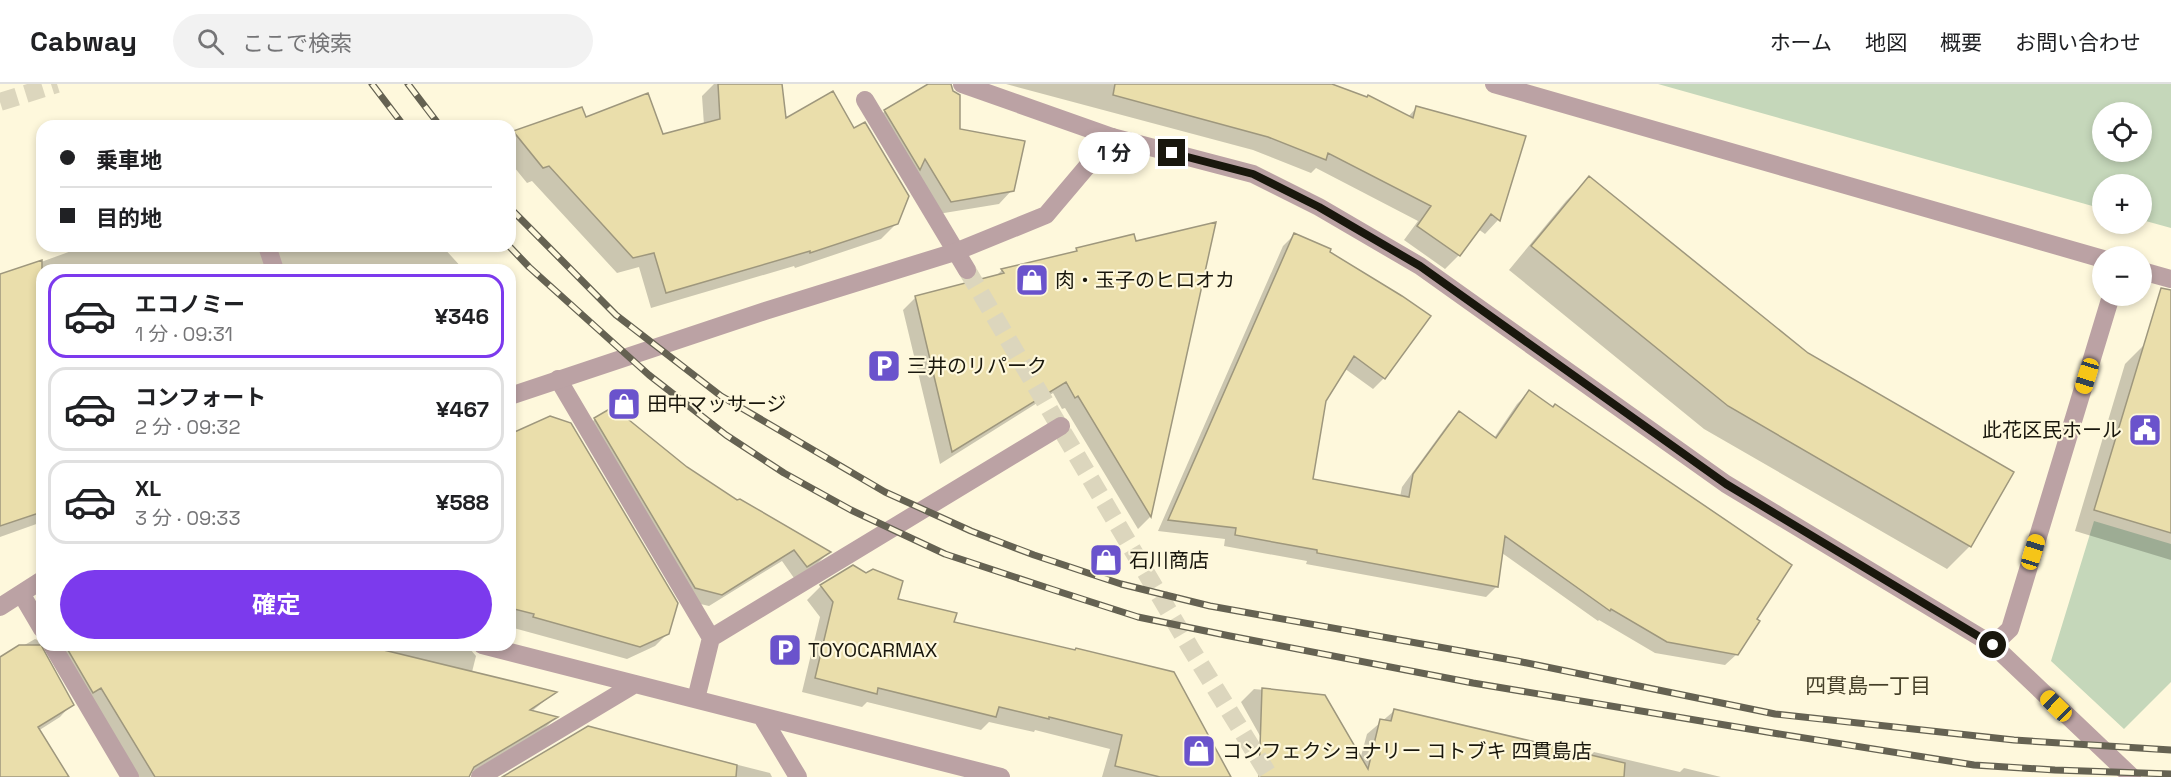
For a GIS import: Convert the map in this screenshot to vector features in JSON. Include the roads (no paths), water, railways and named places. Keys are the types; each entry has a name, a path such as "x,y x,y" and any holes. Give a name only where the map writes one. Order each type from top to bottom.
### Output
{"street":[{"path":"962,84 1112,137 1253,174 1319,207 1420,266 1726,484 1993,645 2132,777"},
{"path":"1494,84 2092,256"},
{"path":"866,100 966,270"},
{"path":"516,394 765,310 955,252 1046,215 1112,137"},
{"path":"2152,274 2171,279"},
{"path":"1993,645 2010,629 2108,306"},
{"path":"558,379 711,638 696,699"},
{"path":"711,638 1061,426"},
{"path":"0,608 36,584"},
{"path":"21,595 36,619"},
{"path":"56,651 130,777"},
{"path":"506,651 1000,777"},
{"path":"480,777 635,684"},
{"path":"762,717 798,777"}],"tunnel":[{"path":"0,102 57,84"},
{"path":"967,270 1191,649 1270,777"}],"railway":[{"path":"372,84 399,120"},
{"path":"408,84 435,120"},
{"path":"516,214 616,315 721,396 885,492 971,531 1121,584 1210,606 1517,661 1775,714 2014,740 2171,750"},
{"path":"515,252 649,375 726,435 784,473 851,510 945,554 1138,617 1473,683 1974,765 2171,774"}],"place":[{"name":"肉・玉子のヒロオカ","path":"1032,280"},
{"name":"三井のリパーク","path":"884,366"},
{"name":"田中マッサージ","path":"624,404"},
{"name":"此花区民ホール","path":"2145,430"},
{"name":"石川商店","path":"1106,560"},
{"name":"TOYOCARMAX","path":"785,650"},
{"name":"コンフェクショナリー コトブキ 四貫島店","path":"1199,751"}],"district":[{"name":"四貫島一丁目","path":"1868,685"}]}
